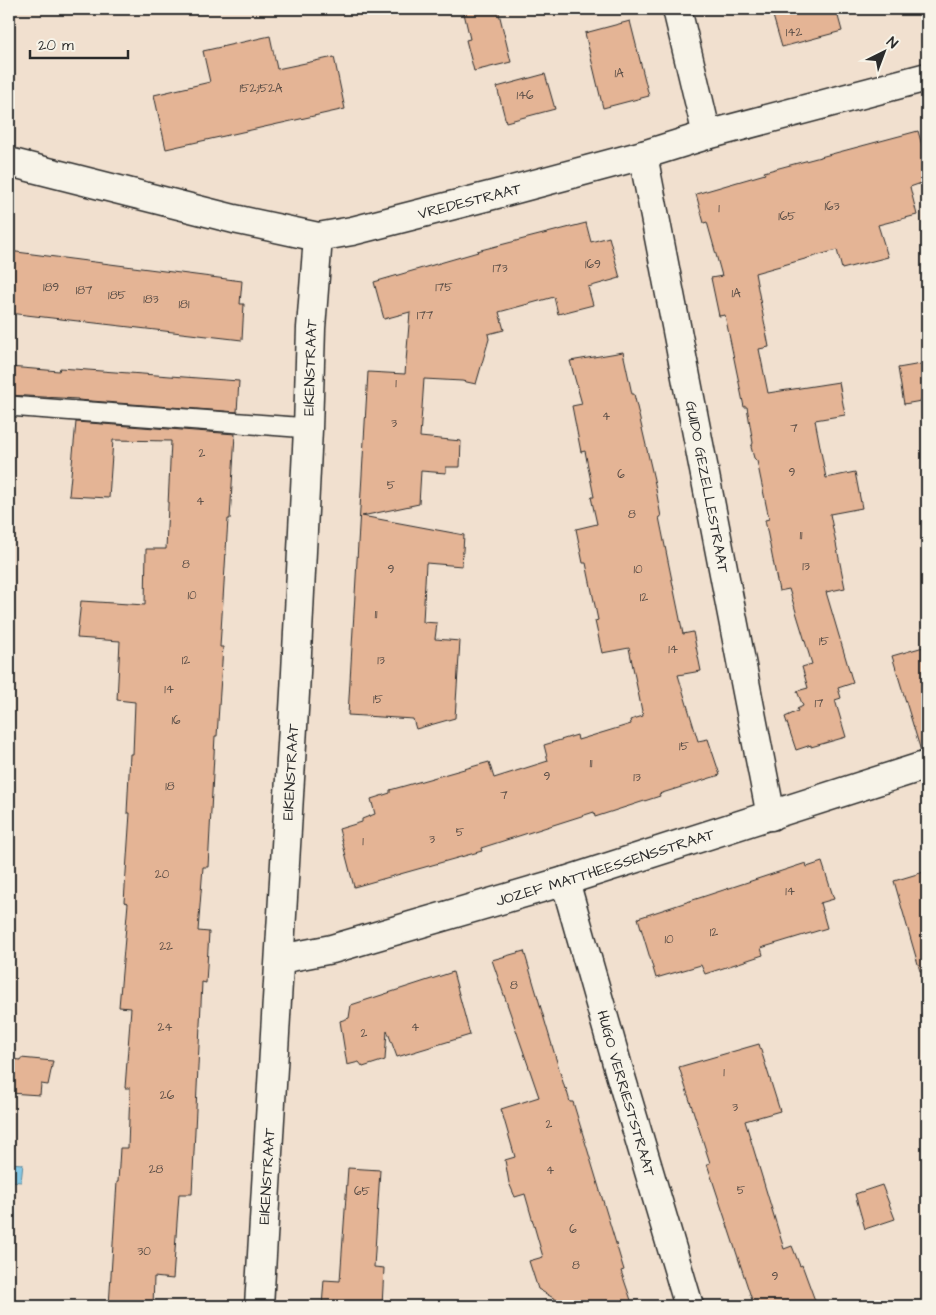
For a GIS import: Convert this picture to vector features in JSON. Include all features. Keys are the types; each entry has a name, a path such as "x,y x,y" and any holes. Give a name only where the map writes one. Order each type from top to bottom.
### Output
{"street":[{"path":"677,9 707,135"},
{"name":"VREDESTRAAT","path":"9,162 234,219 318,237 352,232 643,156 707,135 927,78"},
{"name":"GUIDO GEZELLESTRAAT","path":"643,156 771,816"},
{"name":"EIKENSTRAAT","path":"260,1306 308,428 311,328 318,237"},
{"name":"JOZEF MATTHEESSENSSTRAAT","path":"280,959 332,950 566,880 927,765"},
{"name":"HUGO VERRIESTSTRAAT","path":"566,880 689,1306"}],"lane":[{"path":"9,406 308,428"}],"water":[{"path":"9,1163 23,1164 21,1182 9,1181"}],"building":[{"path":"463,9 498,9 511,62 474,71 466,40 470,39"},
{"path":"771,9 836,9 842,31 782,47"},
{"path":"630,21 649,96 603,108 585,33"},
{"path":"270,36 277,69 334,57 345,109 166,149 154,95 210,82 203,51"},
{"path":"545,74 555,109 506,122 497,87"},
{"path":"918,131 927,163 927,181 910,187 917,215 878,225 888,257 842,269 837,250 755,273 769,347 759,349 768,393 839,382 845,415 815,420 826,478 855,472 862,508 830,514 845,588 826,592 853,683 838,688 841,698 835,700 846,737 796,750 785,717 798,711 797,709 803,706 797,691 808,688 802,667 812,664 789,589 779,591 765,520 769,519 757,461 754,458 751,447 753,443 747,407 744,407 725,315 719,316 711,278 722,276 707,222 704,223 696,194 765,174 764,172"},
{"path":"586,223 591,242 609,237 620,278 588,287 593,305 558,314 554,297 499,312 504,330 488,334 489,339 476,384 462,381 424,379 420,437 461,441 460,467 446,467 446,473 421,471 419,504 362,516 464,535 462,566 426,563 423,622 437,623 435,639 460,641 455,718 416,729 413,719 348,715 368,372 405,374 410,312 384,319 374,282 477,251"},
{"path":"9,251 242,281 240,304 244,304 242,340 9,313"},
{"path":"623,352 655,484 661,517 659,517 683,634 693,632 701,671 678,675 698,741 708,739 720,775 595,817 594,812 481,848 482,851 354,887 339,829 362,822 362,819 375,814 371,799 390,793 390,790 489,762 494,778 548,761 544,745 577,735 578,740 631,724 630,720 643,716 629,648 602,653 595,621 598,620 586,563 583,563 576,529 597,524 591,497 594,497 585,451 581,452 572,406 582,404 570,361"},
{"path":"927,363 927,400 904,404 898,368"},
{"path":"9,367 59,371 60,368 239,381 237,412 9,395"},
{"path":"76,422 235,434 220,647 223,647 217,736 215,736 208,867 203,867 198,931 209,932 206,983 202,982 192,1194 179,1194 173,1279 154,1277 153,1306 109,1306 120,1148 128,1148 130,1088 125,1088 131,1008 119,1007 128,903 124,902 130,813 127,813 130,754 133,754 135,702 117,700 120,641 77,638 81,601 145,605 146,549 166,549 171,441 113,440 109,498 69,496"},
{"path":"927,646 927,750 921,751 892,656"},
{"path":"822,862 834,899 820,903 827,928 761,948 763,955 705,974 701,965 656,978 638,918 806,863 807,867"},
{"path":"927,871 927,970 920,971 894,881"},
{"path":"524,951 565,1089 570,1102 573,1102 624,1270 621,1271 633,1306 567,1306 538,1289 529,1261 543,1257 525,1194 515,1197 509,1183 505,1160 515,1157 501,1109 539,1097 492,960"},
{"path":"453,972 470,1035 397,1057 387,1030 385,1060 363,1067 359,1062 347,1065 340,1021 349,1018 351,1005"},
{"path":"759,1044 780,1111 745,1121 784,1249 792,1246 800,1266 802,1265 817,1306 754,1306 707,1164 710,1163 679,1067"},
{"path":"21,1058 53,1061 48,1085 41,1084 40,1095 9,1093 9,1059 21,1060"},
{"path":"348,1168 380,1170 374,1267 384,1268 382,1306 322,1306 324,1280 340,1281"},
{"path":"882,1185 895,1219 865,1229 855,1194"}]}
